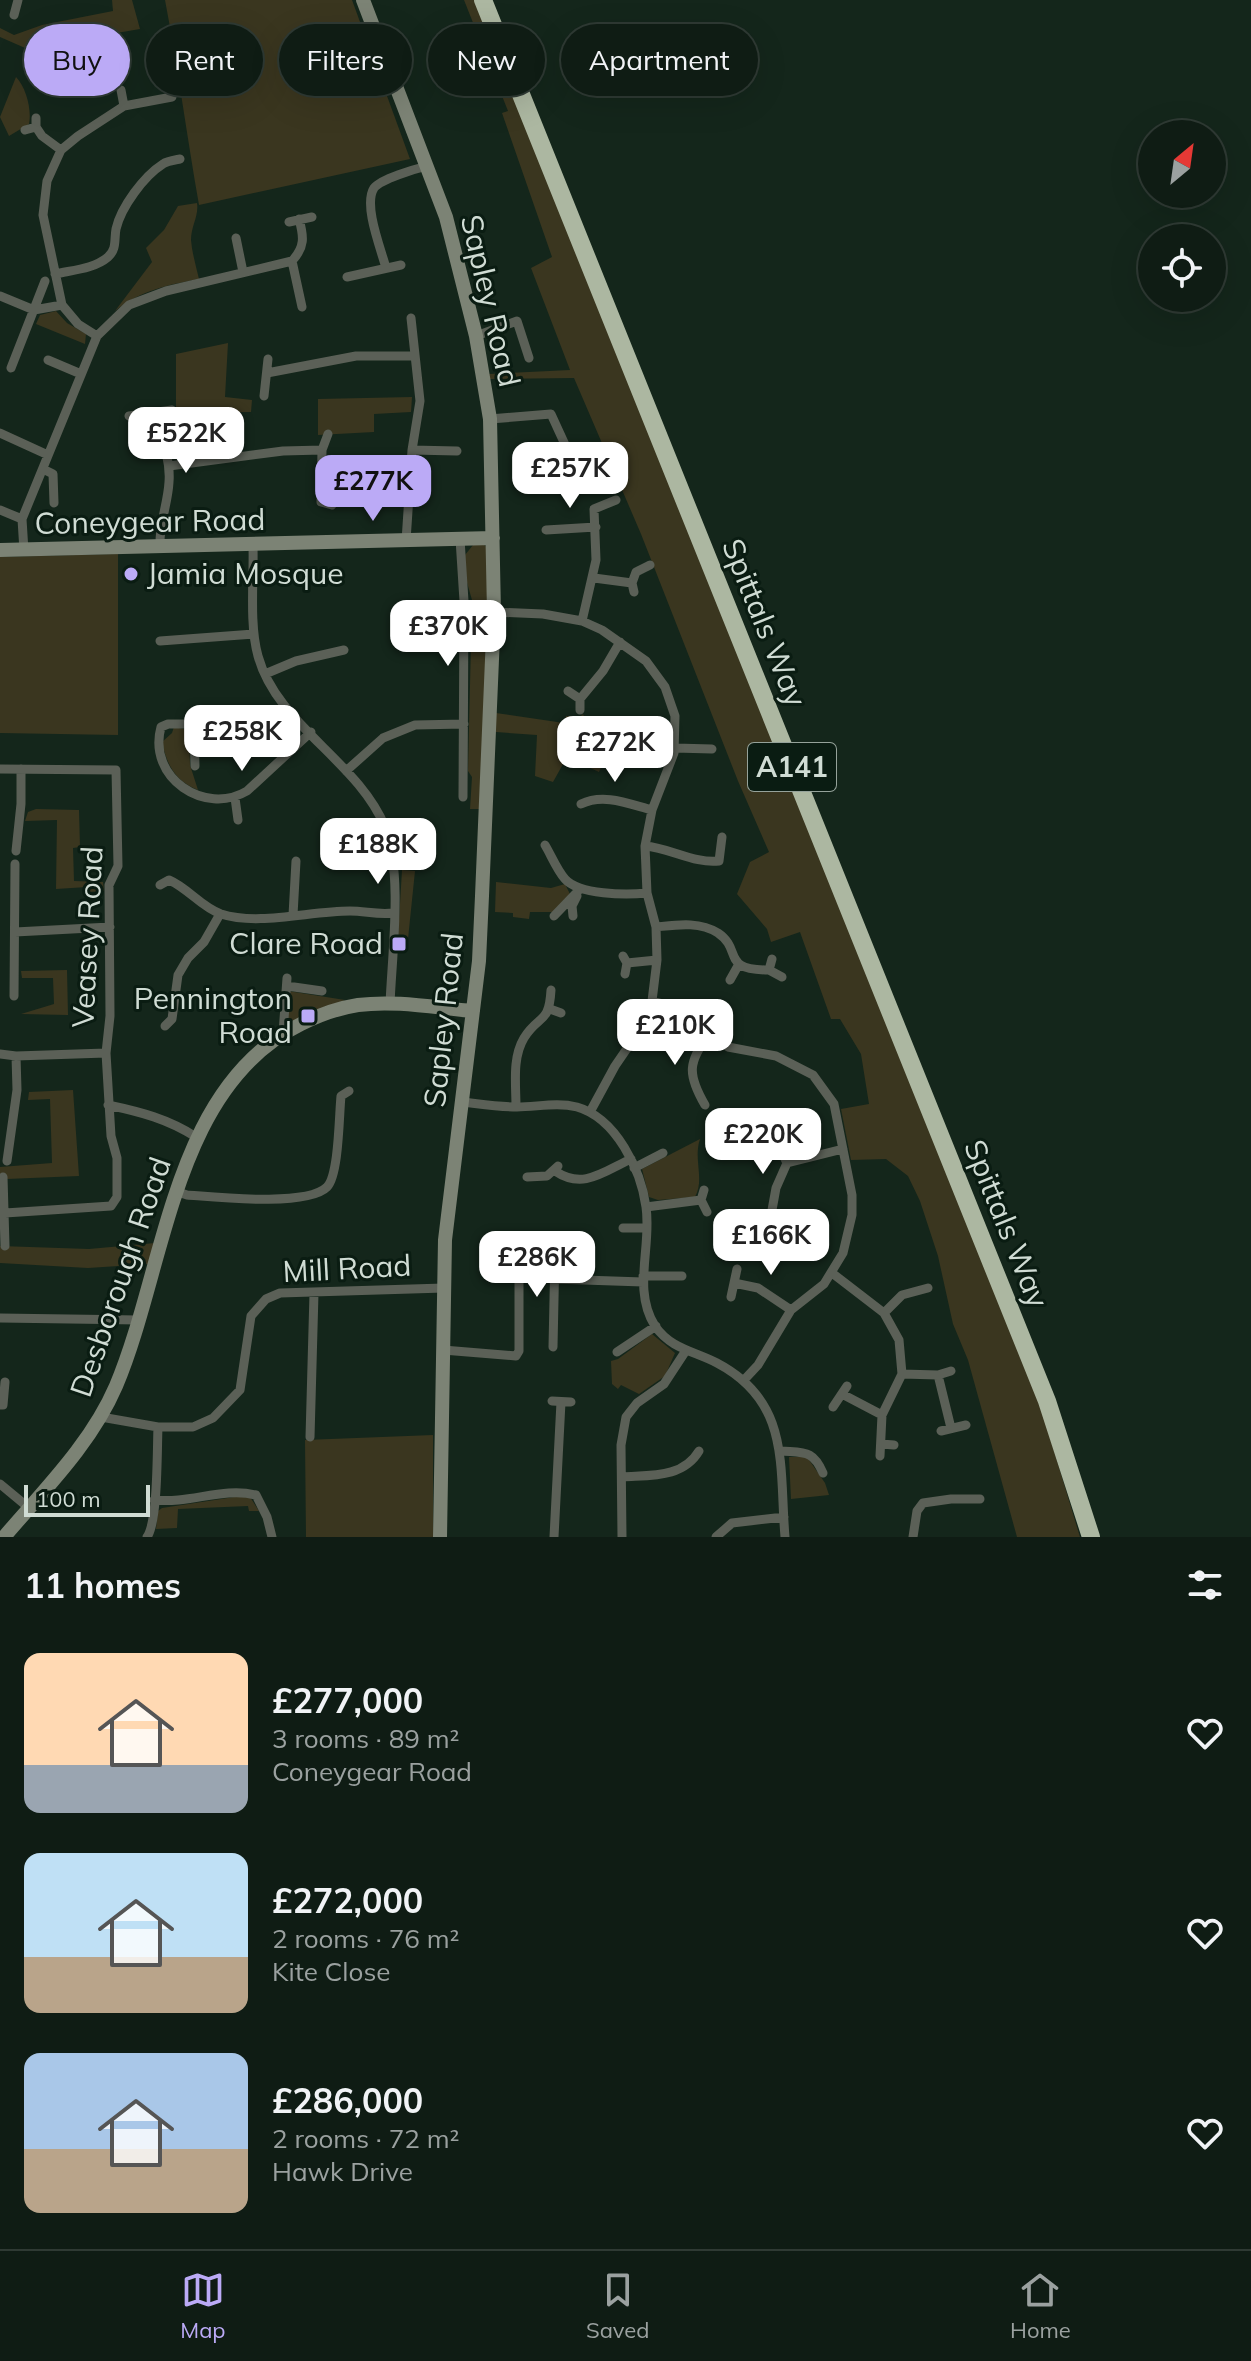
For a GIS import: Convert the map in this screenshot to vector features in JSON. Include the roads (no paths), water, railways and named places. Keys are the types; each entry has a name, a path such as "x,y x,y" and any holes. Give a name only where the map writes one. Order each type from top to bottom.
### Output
{"highway":[{"name":"Spittals Way","path":"483,0 1047,1401 1091,1537"}],"street":[{"path":"14,15 18,0"},
{"name":"Sapley Road","path":"363,0 446,217 476,336 490,419 494,612 479,961 445,1240 440,1537"},
{"path":"122,96 124,106"},
{"path":"97,336 78,324 62,305 43,215 47,181 61,150 124,106 172,97"},
{"path":"25,130 36,122 42,136 61,150"},
{"path":"55,274 96,265 110,256 119,222 133,193 163,164 180,159"},
{"path":"386,268 369,205 374,188 382,182 427,166"},
{"path":"24,551 22,519 97,336 129,305 166,291 292,261 301,250 304,237 294,220 312,217"},
{"path":"236,238 243,272"},
{"path":"292,261 302,307"},
{"path":"347,277 401,265"},
{"path":"11,368 45,281"},
{"path":"0,296 34,310 62,305"},
{"path":"406,541 412,450 420,401 411,318"},
{"path":"476,336 517,321 529,358"},
{"path":"267,373 356,356 414,356"},
{"path":"264,396 268,359"},
{"path":"48,360 81,374"},
{"path":"129,416 172,410"},
{"path":"490,419 552,410 573,462"},
{"path":"153,413 169,466 160,546"},
{"path":"0,433 48,455"},
{"path":"328,434 322,450 321,502 332,505"},
{"path":"169,466 283,451 322,450"},
{"path":"412,450 457,451"},
{"path":"43,469 53,474 54,503"},
{"path":"582,621 594,578 594,509 616,500"},
{"path":"0,510 22,519"},
{"path":"546,530 570,526 596,527"},
{"name":"Coneygear Road","path":"0,550 493,538"},
{"path":"460,539 464,601 463,797"},
{"path":"253,546 254,634 265,674 286,709 346,771 384,826 395,865 390,1004"},
{"path":"594,578 633,588 636,572 650,565"},
{"path":"494,612 543,614 582,621 620,642 646,661 665,687 675,716 675,748 652,810 645,846 647,893 656,927 657,960 652,1001 639,1031 615,1066 590,1112"},
{"path":"160,641 254,634"},
{"path":"580,710 580,699 603,671 620,642"},
{"path":"265,674 296,661 344,650"},
{"path":"568,691 580,699"},
{"path":"195,766 194,729 190,724 161,727 158,737 161,761 170,779 202,796 235,798 247,791 311,732"},
{"path":"346,771 383,738 415,725 464,724"},
{"path":"675,748 709,748"},
{"path":"0,769 21,769 16,851"},
{"name":"Veasey Road","path":"5,1213 111,1206 117,1197 117,1158 111,1136 106,1053 110,1016 109,885 118,866 116,770 21,769"},
{"path":"592,799 594,788"},
{"path":"235,798 238,820"},
{"path":"581,804 592,799 616,801 652,810"},
{"path":"645,846 707,862 719,861 722,837"},
{"path":"545,845 565,880 580,889 628,895 647,893"},
{"path":"293,915 296,861"},
{"path":"14,996 15,864"},
{"path":"160,885 169,880 184,886 220,914 252,919 353,911 379,915 393,913"},
{"path":"573,916 572,906 580,889"},
{"path":"554,916 580,889"},
{"path":"165,1026 172,1019 178,975 188,958 204,942 220,914"},
{"path":"656,927 685,924 706,928 720,935 739,964 751,970 769,970 782,977"},
{"path":"15,932 110,927"},
{"path":"769,970 772,959"},
{"path":"625,964 657,960"},
{"path":"730,980 739,964"},
{"path":"283,1033 287,982 322,991"},
{"path":"516,1107 515,1061 524,1037 550,1009 551,990"},
{"path":"652,1001 671,1006 689,1016 728,1047 776,1056 813,1075 834,1104 852,1195 852,1215 843,1253 824,1284 791,1310 758,1365 744,1380"},
{"name":"Desborough Road","path":"4,1537 101,1417 128,1355 196,1137 245,1062 283,1033 341,1008 390,1004 473,1011"},
{"path":"550,1009 561,1013"},
{"path":"698,1100 691,1067 698,1049 709,1034"},
{"path":"0,1054 106,1053"},
{"path":"7,1161 17,1090 16,1056"},
{"path":"178,1192 279,1200 315,1194 328,1187 334,1172 341,1096 349,1091"},
{"path":"462,1102 516,1107 560,1105 590,1112 608,1126 626,1148 646,1207 643,1279 646,1303 656,1326 666,1339 685,1352 713,1361 744,1380 763,1400 781,1451 785,1537"},
{"path":"108,1105 152,1115 196,1137"},
{"path":"772,1138 787,1163"},
{"path":"787,1163 843,1149"},
{"path":"527,1177 547,1176 556,1168 565,1178 586,1181 663,1153"},
{"path":"769,1221 776,1188 787,1163"},
{"path":"3,1177 5,1246"},
{"path":"646,1207 702,1195 707,1212"},
{"path":"623,1228 646,1228"},
{"path":"443,1350 516,1356 519,1351 519,1249"},
{"path":"553,1347 555,1252"},
{"path":"731,1297 737,1269"},
{"path":"832,1273 884,1313 899,1340 902,1374 882,1415 880,1456"},
{"path":"554,1279 682,1276"},
{"path":"734,1283 759,1284 791,1310"},
{"name":"Mill Road","path":"101,1417 158,1427 193,1427 213,1418 240,1390 248,1325 257,1307 280,1293 444,1288"},
{"path":"884,1313 902,1295 928,1288"},
{"path":"310,1437 314,1293"},
{"path":"0,1318 139,1320"},
{"path":"617,1352 656,1326"},
{"path":"620,1536 621,1445 626,1417 637,1403 659,1390 685,1352"},
{"path":"902,1374 938,1375 951,1371"},
{"path":"938,1375 946,1429 966,1425"},
{"path":"0,1405 3,1405 5,1382"},
{"path":"833,1407 845,1390 882,1415"},
{"path":"554,1537 562,1402"},
{"path":"147,1537 154,1500 158,1427"},
{"path":"881,1444 894,1445"},
{"path":"623,1477 676,1472 691,1464 699,1451"},
{"path":"781,1451 808,1453 817,1460 823,1473"},
{"path":"0,1484 29,1508"},
{"path":"154,1500 176,1503 238,1491 256,1495 267,1517 272,1537"},
{"path":"913,1537 917,1511 923,1503 980,1499"},
{"path":"716,1537 732,1523 784,1517"}],"place":[{"name":"Jamia Mosque","path":"131,574"},
{"name":"Clare Road","path":"399,944"},
{"name":"Pennington Road","path":"308,1016"}]}
